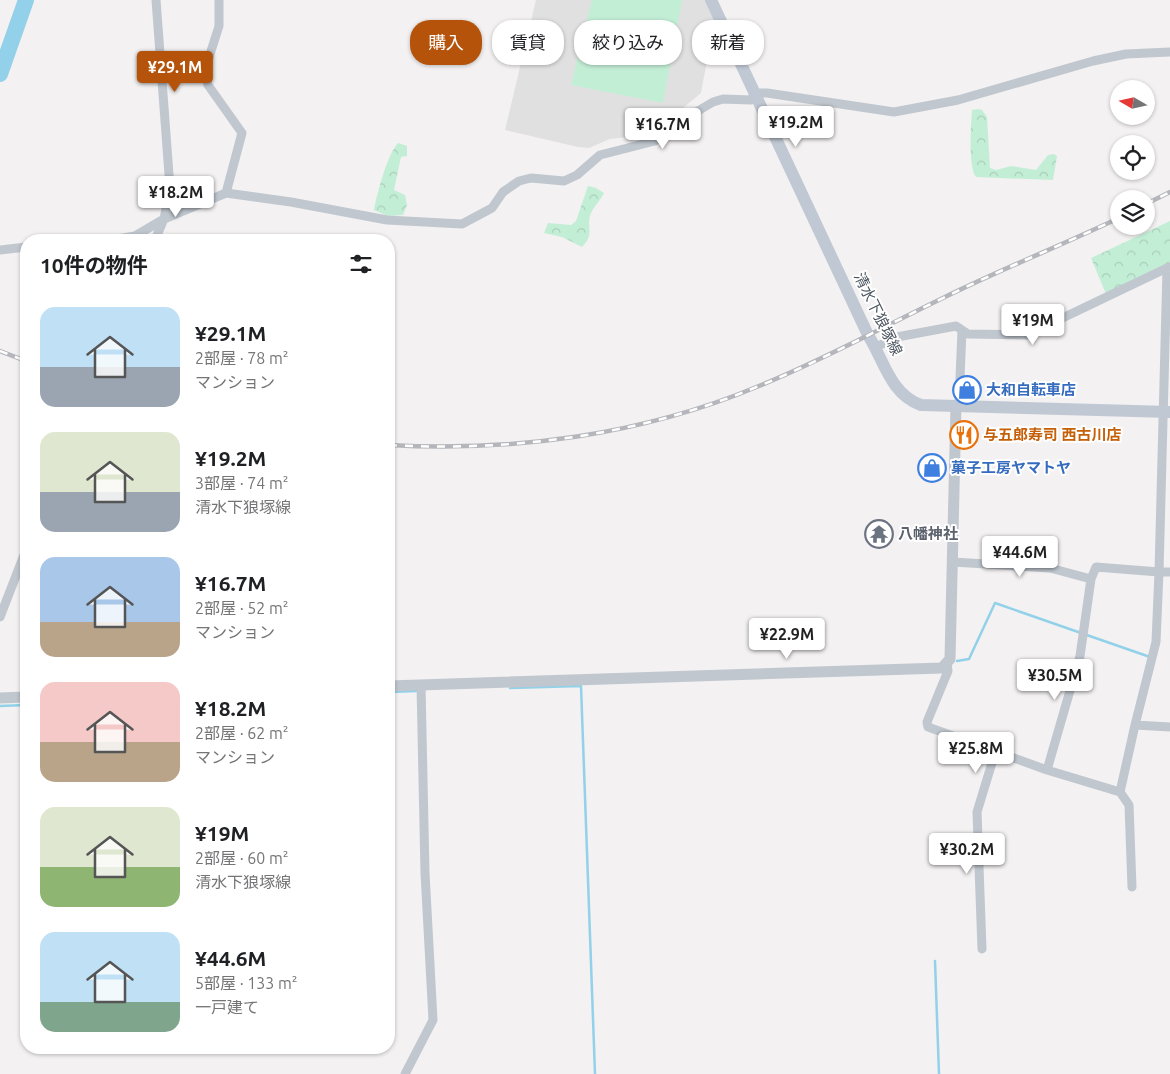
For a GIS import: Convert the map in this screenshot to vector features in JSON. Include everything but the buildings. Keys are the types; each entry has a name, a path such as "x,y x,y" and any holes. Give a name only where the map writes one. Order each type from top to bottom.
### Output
{"main road":[{"name":"清水下狼塚線","path":"711,0 894,385 906,398 921,405 1166,412"}],"street":[{"path":"156,0 170,188 164,219 157,234"},
{"path":"219,0 219,26 205,70 208,85 242,133 226,192"},
{"path":"138,234 164,219 226,192 387,220 462,224 492,208 503,192 520,181 531,178 564,181 577,175 600,156 655,141 673,130 692,114 713,102 723,99 751,100 755,93 905,112 958,100 1093,61 1126,54 1170,52"},
{"path":"0,250 20,248"},
{"path":"876,347 897,337 956,326 968,334 1027,335 1037,332 1168,268 1166,412 1156,642 1120,792"},
{"path":"395,686 942,668 950,659 956,406 959,402 962,330"},
{"path":"953,562 1050,568 1090,578"},
{"path":"0,617 20,565"},
{"path":"1047,770 1080,656 1090,578 1096,567 1170,572"},
{"path":"947,664 948,671 927,722 928,727 995,753 1120,792 1129,805 1132,887"},
{"path":"405,1074 433,1020 425,873 421,685"},
{"path":"0,698 20,697"},
{"path":"1135,726 1170,727"},
{"path":"982,949 976,812 995,753"}],"shaded area":[{"path":"536,0 705,0 714,20 692,20 692,65 706,65 701,93 659,128 636,136 610,139 589,148 505,130 520,65 564,65 564,20 531,20"}],"green space":[{"path":"592,0 682,0 678,20 587,20"},
{"path":"576,65 670,65 663,103 571,85"},
{"path":"972,110 982,110 987,117 990,168 996,170 1011,166 1036,170 1048,155 1054,154 1057,156 1053,180 976,177 972,165 971,135"},
{"path":"398,143 407,146 407,156 401,157 394,190 405,195 407,205 403,215 388,216 374,210 386,165"},
{"path":"588,186 604,193 591,213 588,238 582,247 562,237 544,233 548,223 571,225 576,221"},
{"path":"1170,221 1170,262 1106,294 1091,258 1140,235 1155,235 1155,228"}],"waterway":[{"path":"0,74 26,0"},
{"path":"957,661 969,659 995,603 1150,657"},
{"path":"510,688 581,686 595,1074"},
{"path":"395,692 416,691"},
{"path":"0,706 20,705"},
{"path":"935,961 939,1074"}],"railway":[{"path":"1155,200 1170,192"},
{"path":"395,445 483,446 577,437 669,417 715,403 806,365 922,308 1110,222"},
{"path":"0,351 20,359"}],"place":[{"name":"大和自転車店","path":"967,390"},
{"name":"与五郎寿司 西古川店","path":"964,435"},
{"name":"菓子工房ヤマトヤ","path":"932,468"},
{"name":"八幡神社","path":"879,534"}]}
